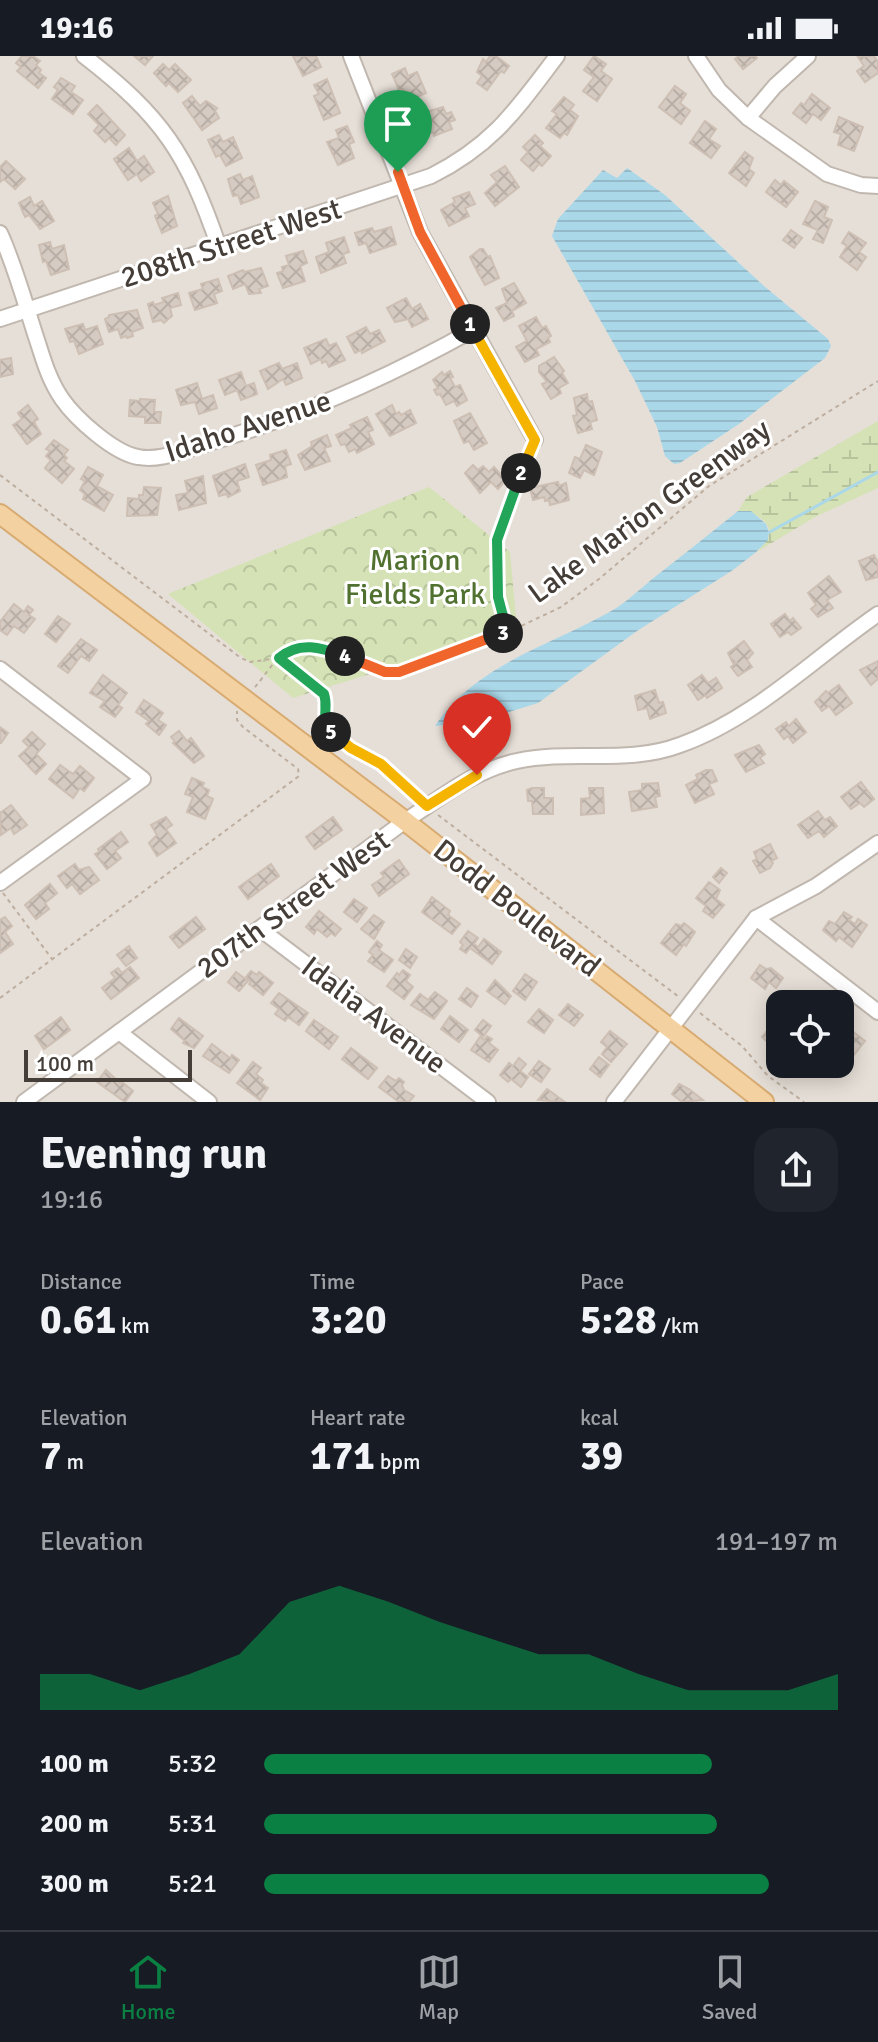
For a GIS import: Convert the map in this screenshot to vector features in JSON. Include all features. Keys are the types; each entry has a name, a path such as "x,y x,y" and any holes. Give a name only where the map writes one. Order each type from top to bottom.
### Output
{"main road":[{"name":"Dodd Boulevard","path":"0,514 405,821 764,1102"}],"street":[{"path":"84,56 132,95 169,137 197,185 219,247"},
{"path":"351,56 420,232 535,440"},
{"name":"208th Street West","path":"0,319 402,187 458,163 505,124 557,56"},
{"path":"696,56 719,90 748,118 827,174 861,185 878,186"},
{"path":"748,118 775,86 808,56"},
{"name":"Idaho Avenue","path":"0,233 50,377 67,407 121,451 148,458 215,442 324,404 394,372 473,330"},
{"name":"207th Street West","path":"24,1102 405,821 462,783 504,764 548,757 636,756 678,746 705,735 749,709 878,614"},
{"path":"0,669 143,779 0,886"},
{"path":"614,1102 756,918 826,880 878,843"},
{"path":"756,918 878,1012"},
{"name":"Idalia Avenue","path":"260,929 488,1102"},
{"path":"119,1032 209,1102"}],"path":[{"name":"Lake Marion Greenway","path":"0,475 241,658 250,662 279,658 289,650 319,647 385,672 399,672 561,607 709,486 878,381"},
{"path":"507,631 498,597 497,540 535,440"},
{"path":"0,998 299,776 298,769 237,720 236,713 244,701 279,658 324,694 323,719 331,733 381,764 427,806 742,1046 768,1076 804,1102"},
{"path":"0,886 53,960"}],"shaded area":[{"path":"0,56 878,56 878,1102 0,1102"}],"green space":[{"path":"878,421 878,488 815,517 755,553 766,542 769,532 760,518 738,511 747,497"},
{"name":"Marion Fields Park","path":"429,487 510,552 517,628 293,698 168,594"}],"water":[{"path":"627,168 665,195 764,286 828,339 831,346 825,358 739,424 680,463 674,464 665,456 657,427 635,381 552,236 558,219 603,170 617,178"},
{"path":"738,511 751,511 766,524 769,532 768,540 733,570 637,631 538,703 483,720 435,726 452,704 493,671 619,606"}],"building":[{"path":"22,56 33,56 40,61 36,65 41,70 39,73 46,78 38,88 17,71 21,67 16,63"},
{"path":"134,56 153,56 145,65"},
{"path":"293,56 316,56 321,67 303,76"},
{"path":"490,56 496,56 509,66 504,73 501,71 487,90 477,83 482,76 477,72 483,59 486,62"},
{"path":"594,56 606,64 601,71 612,79 597,101 583,91 594,77 584,70"},
{"path":"739,56 757,58 743,69 735,59"},
{"path":"874,56 878,62 878,73 865,82 857,71 864,66 858,57"},
{"path":"163,64 169,70 175,64 191,80 178,92 169,83 166,86 154,73"},
{"path":"405,68 408,76 417,72 426,93 408,101 392,74"},
{"path":"61,78 75,86 71,92 83,100 73,114 52,99 58,90 54,87"},
{"path":"327,79 340,113 324,120 314,96 319,94 314,85"},
{"path":"675,86 686,94 680,103 690,111 681,124 659,107"},
{"path":"812,94 830,108 821,120 813,114 806,123 793,113"},
{"path":"192,96 200,106 206,101 217,108 215,111 219,118 202,130 183,103"},
{"path":"564,97 574,105 570,110 578,116 567,135 564,133 560,138 546,128 557,114 552,111"},
{"path":"97,105 125,135 116,145 109,138 105,142 94,131 99,125 88,114"},
{"path":"443,107 446,114 451,112 455,120 449,122 452,129 434,136 433,132 417,137 410,117"},
{"path":"839,117 863,127 854,151 838,145 841,134 834,132"},
{"path":"705,121 716,129 709,139 720,146 711,158 690,143"},
{"path":"347,126 354,142 349,144 354,158 338,165 327,142 339,138 336,130"},
{"path":"219,135 223,142 233,137 242,158 226,166 220,155 216,157 208,140"},
{"path":"535,135 543,143 540,146 551,156 533,171 521,160 528,152 523,147"},
{"path":"129,148 137,161 144,156 154,172 141,181 137,174 128,180 114,159"},
{"path":"745,152 753,158 749,169 754,173 746,186 729,173"},
{"path":"6,161 25,179 15,189 4,179 0,182 0,167"},
{"path":"505,166 519,187 495,206 485,193 497,182 491,175"},
{"path":"240,174 243,180 252,176 259,197 241,204 238,195 233,196 228,179"},
{"path":"775,180 781,185 784,181 798,192 786,207 766,192"},
{"path":"469,192 475,204 465,208 469,216 449,226 441,210 455,202 453,198"},
{"path":"168,196 177,226 162,233 153,203"},
{"path":"30,197 34,206 42,201 54,221 40,229 29,215 25,217 19,203"},
{"path":"815,201 828,207 824,217 832,220 823,243 813,239 818,230 803,224"},
{"path":"391,227 396,244 370,253 366,243 359,245 355,233"},
{"path":"791,230 802,238 794,248 783,240"},
{"path":"849,232 866,243 859,252 866,257 857,270 840,257 847,246 842,243"},
{"path":"344,237 349,252 343,254 346,263 321,273 316,257 329,252 326,243"},
{"path":"50,242 52,249 64,245 69,269 51,275 46,261 43,262 39,245"},
{"path":"480,249 490,256 499,278 485,285 470,257"},
{"path":"303,251 307,263 300,266 305,281 283,288 277,273 289,265 286,256"},
{"path":"261,268 268,286 259,289 261,293 249,294 245,284 233,289 228,276"},
{"path":"218,279 222,291 214,294 217,303 195,310 189,293 203,289 201,284"},
{"path":"514,283 526,303 512,311 514,316 504,321 496,308 507,303 502,289"},
{"path":"178,293 181,305 170,308 172,316 164,323 161,320 153,322 148,304 164,302 162,298"},
{"path":"406,298 412,309 420,304 428,319 412,327 408,319 395,322 387,308"},
{"path":"137,310 143,328 132,332 133,336 121,338 118,329 109,332 105,319 109,315"},
{"path":"536,317 542,328 546,326 551,336 548,338 550,342 536,349 539,355 525,362 516,347 527,341 519,326"},
{"path":"83,324 85,330 97,326 103,344 79,354 65,329"},
{"path":"366,327 370,334 379,330 385,341 362,353 361,350 355,353 347,337"},
{"path":"326,339 329,346 336,343 345,360 329,367 321,359 311,364 304,348"},
{"path":"554,357 568,383 559,388 561,393 551,399 542,384 547,382 539,372 539,366"},
{"path":"11,358 13,374 0,377 0,360"},
{"path":"279,363 282,369 297,363 302,378 286,385 283,379 268,389 260,371"},
{"path":"450,371 455,387 460,385 467,400 457,406 454,401 446,405 434,390 438,388 433,380 442,372 444,375"},
{"path":"241,372 246,386 254,383 257,394 241,400 237,390 225,395 219,380"},
{"path":"197,383 202,399 213,395 217,408 199,414 195,402 181,405 176,390"},
{"path":"587,394 597,420 590,422 592,429 578,433 573,416 577,415 574,398"},
{"path":"130,400 155,400 154,412 161,412 160,423 145,423 145,417 129,416"},
{"path":"28,405 38,419 34,422 41,434 27,444 13,425 22,419 18,413"},
{"path":"392,405 396,414 410,410 416,423 390,436 376,414"},
{"path":"470,413 487,443 474,450 469,441 464,443 454,421"},
{"path":"367,417 373,430 368,432 374,444 357,453 355,449 349,452 336,435"},
{"path":"327,435 331,446 324,448 330,461 305,470 298,455 312,446 311,442"},
{"path":"54,440 68,450 64,461 74,469 62,483 45,468 51,460 46,456 50,451 46,449"},
{"path":"586,445 602,452 594,475 584,470 580,478 569,473 575,457 580,459"},
{"path":"286,450 291,464 285,466 287,477 263,485 256,465 271,460 270,455"},
{"path":"245,464 249,477 237,481 240,491 228,497 227,494 219,496 213,476"},
{"path":"473,465 478,470 483,466 489,472 494,467 506,480 498,489 491,482 480,493 465,473"},
{"path":"88,467 103,475 97,486 113,495 104,511 83,499 85,494 80,490 85,481 81,479"},
{"path":"203,476 206,503 179,510 176,495 188,493 185,481"},
{"path":"558,482 559,486 566,483 569,500 550,505 544,497 533,500 530,488"},
{"path":"144,487 161,488 157,515 127,516 128,498 139,499"},
{"path":"874,555 878,562 878,577 866,580 859,561"},
{"path":"829,576 841,592 827,600 833,608 818,617 811,609 816,605 808,593"},
{"path":"14,604 24,612 28,606 33,610 29,615 35,619 24,633 14,626 7,635 0,630 0,622"},
{"path":"785,614 801,628 791,635 788,632 780,637 771,624"},
{"path":"58,616 70,624 56,642 45,634"},
{"path":"81,639 97,650 89,661 81,656 68,673 58,666"},
{"path":"744,641 753,653 747,660 752,667 738,676 731,667 736,663 728,653"},
{"path":"878,661 878,679 871,685 860,670"},
{"path":"103,675 127,693 118,705 122,708 115,717 100,707 105,701 90,693"},
{"path":"702,675 708,683 716,678 722,688 698,700 688,685"},
{"path":"839,685 852,703 836,715 829,706 822,711 815,702 826,691 828,693"},
{"path":"655,690 666,713 650,719 647,708 638,710 635,696"},
{"path":"144,700 163,713 158,720 166,725 159,735 146,724 149,721 136,712"},
{"path":"796,719 806,732 793,743 788,736 784,739 776,729 786,722 789,726"},
{"path":"0,727 8,733 1,743 0,743"},
{"path":"179,731 187,741 191,738 204,756 194,763 173,743 171,737"},
{"path":"32,732 45,744 36,754 46,764 36,774 19,756 29,747 23,741"},
{"path":"759,745 765,754 760,758 764,763 746,772 735,755"},
{"path":"60,765 73,774 80,766 94,778 84,791 80,788 73,798 49,779"},
{"path":"706,770 712,770 717,781 709,784 714,794 695,803 686,785"},
{"path":"192,778 204,783 202,787 209,790 207,796 213,799 205,819 187,812 193,797 185,794"},
{"path":"861,782 874,799 864,807 860,803 851,809 841,797"},
{"path":"658,783 660,796 655,797 657,807 632,811 629,792 642,790 642,784"},
{"path":"544,788 544,798 553,798 553,814 533,814 527,790"},
{"path":"589,788 603,788 604,813 581,815 581,799 590,798"},
{"path":"11,805 27,825 14,834 11,828 1,835 0,813"},
{"path":"818,811 825,820 830,817 837,826 824,837 819,831 808,838 798,825"},
{"path":"166,817 172,825 166,829 176,843 157,856 149,843 157,835 151,825"},
{"path":"333,817 342,830 315,849 306,837"},
{"path":"121,832 128,842 115,851 121,858 107,869 95,854"},
{"path":"770,844 777,858 771,861 770,868 760,873 753,861 757,859 754,852"},
{"path":"399,860 409,874 379,896 372,885 384,877 381,873"},
{"path":"75,864 79,870 89,867 99,880 80,894 72,884 67,888 58,876"},
{"path":"271,864 279,876 248,899 239,887"},
{"path":"721,868 727,873 719,883 713,877"},
{"path":"709,882 720,890 716,899 724,905 713,918 703,911 706,906 696,898"},
{"path":"50,884 57,893 45,903 49,909 36,919 25,905"},
{"path":"432,897 450,911 448,915 460,924 452,934 422,912"},
{"path":"354,899 367,908 357,922 344,912"},
{"path":"319,911 341,929 335,936 331,933 327,937 317,929 314,934 306,927"},
{"path":"844,912 852,917 849,920 855,924 858,919 867,925 852,947 839,937 836,941 823,930 829,921 835,924"},
{"path":"374,915 384,922 374,939 361,929"},
{"path":"5,917 12,926 5,932 13,944 0,953 0,920"},
{"path":"196,917 205,929 179,948 170,937"},
{"path":"684,923 695,932 676,955 661,943 676,924 681,926"},
{"path":"468,931 478,938 474,944 478,947 484,939 501,952 492,964 470,948 466,953 460,949 463,945 460,942"},
{"path":"377,941 382,945 379,950 393,960 384,972 368,961 373,955 369,952"},
{"path":"129,946 137,958 126,966 117,955"},
{"path":"406,949 417,957 410,968 399,960"},
{"path":"760,965 771,968 783,978 776,988 769,982 765,989 751,978"},
{"path":"130,967 139,978 111,999 102,988 115,978 111,973 118,968 122,973"},
{"path":"403,970 410,975 406,981 413,987 404,999 387,986"},
{"path":"251,971 257,975 259,972 273,983 263,995 249,984 251,982 246,977"},
{"path":"236,972 248,981 239,991 228,982"},
{"path":"525,974 537,982 525,1000 513,991"},
{"path":"495,980 511,996 505,1004 487,991"},
{"path":"467,988 478,996 471,1007 459,999"},
{"path":"435,992 447,1001 434,1019 411,1005 420,994 428,1000"},
{"path":"279,993 308,1013 299,1025 288,1017 285,1021 275,1014 279,1009 271,1003"},
{"path":"568,1004 583,1015 574,1026 559,1015"},
{"path":"539,1009 553,1020 544,1033 528,1022"},
{"path":"450,1016 468,1030 459,1042 441,1029"},
{"path":"61,1017 70,1030 44,1049 35,1036"},
{"path":"179,1018 203,1036 194,1048 183,1043 185,1041 171,1029"},
{"path":"314,1020 338,1037 329,1049 306,1031"},
{"path":"483,1020 491,1026 483,1037 475,1030"},
{"path":"610,1031 627,1044 611,1062 602,1054 607,1047 601,1042"},
{"path":"854,1032 865,1041 854,1055"},
{"path":"487,1036 492,1039 489,1043 498,1050 489,1062 471,1050 480,1037 484,1040"},
{"path":"212,1044 230,1058 232,1055 239,1060 229,1073 203,1056"},
{"path":"351,1048 377,1068 368,1079 342,1059"},
{"path":"599,1057 609,1065 600,1077 590,1069"},
{"path":"519,1058 526,1064 520,1071 528,1077 521,1087 500,1075 509,1063 513,1066"},
{"path":"539,1061 550,1069 541,1082 529,1074"},
{"path":"253,1062 261,1068 256,1074 268,1088 260,1100 237,1083"},
{"path":"106,1070 133,1091 125,1102 97,1082"},
{"path":"388,1076 404,1082 404,1090 414,1096 409,1102 399,1102 379,1087"},
{"path":"679,1084 703,1100 682,1102 672,1094"},
{"path":"547,1089 565,1102 538,1100"}],"waterway":[{"path":"766,534 878,472"}],"route":[{"path":"398,172 420,232 535,440 497,540 498,597 507,631 399,672 385,672 319,647 289,650 279,658 324,694 323,719 331,733 381,764 427,806 477,775"}]}
